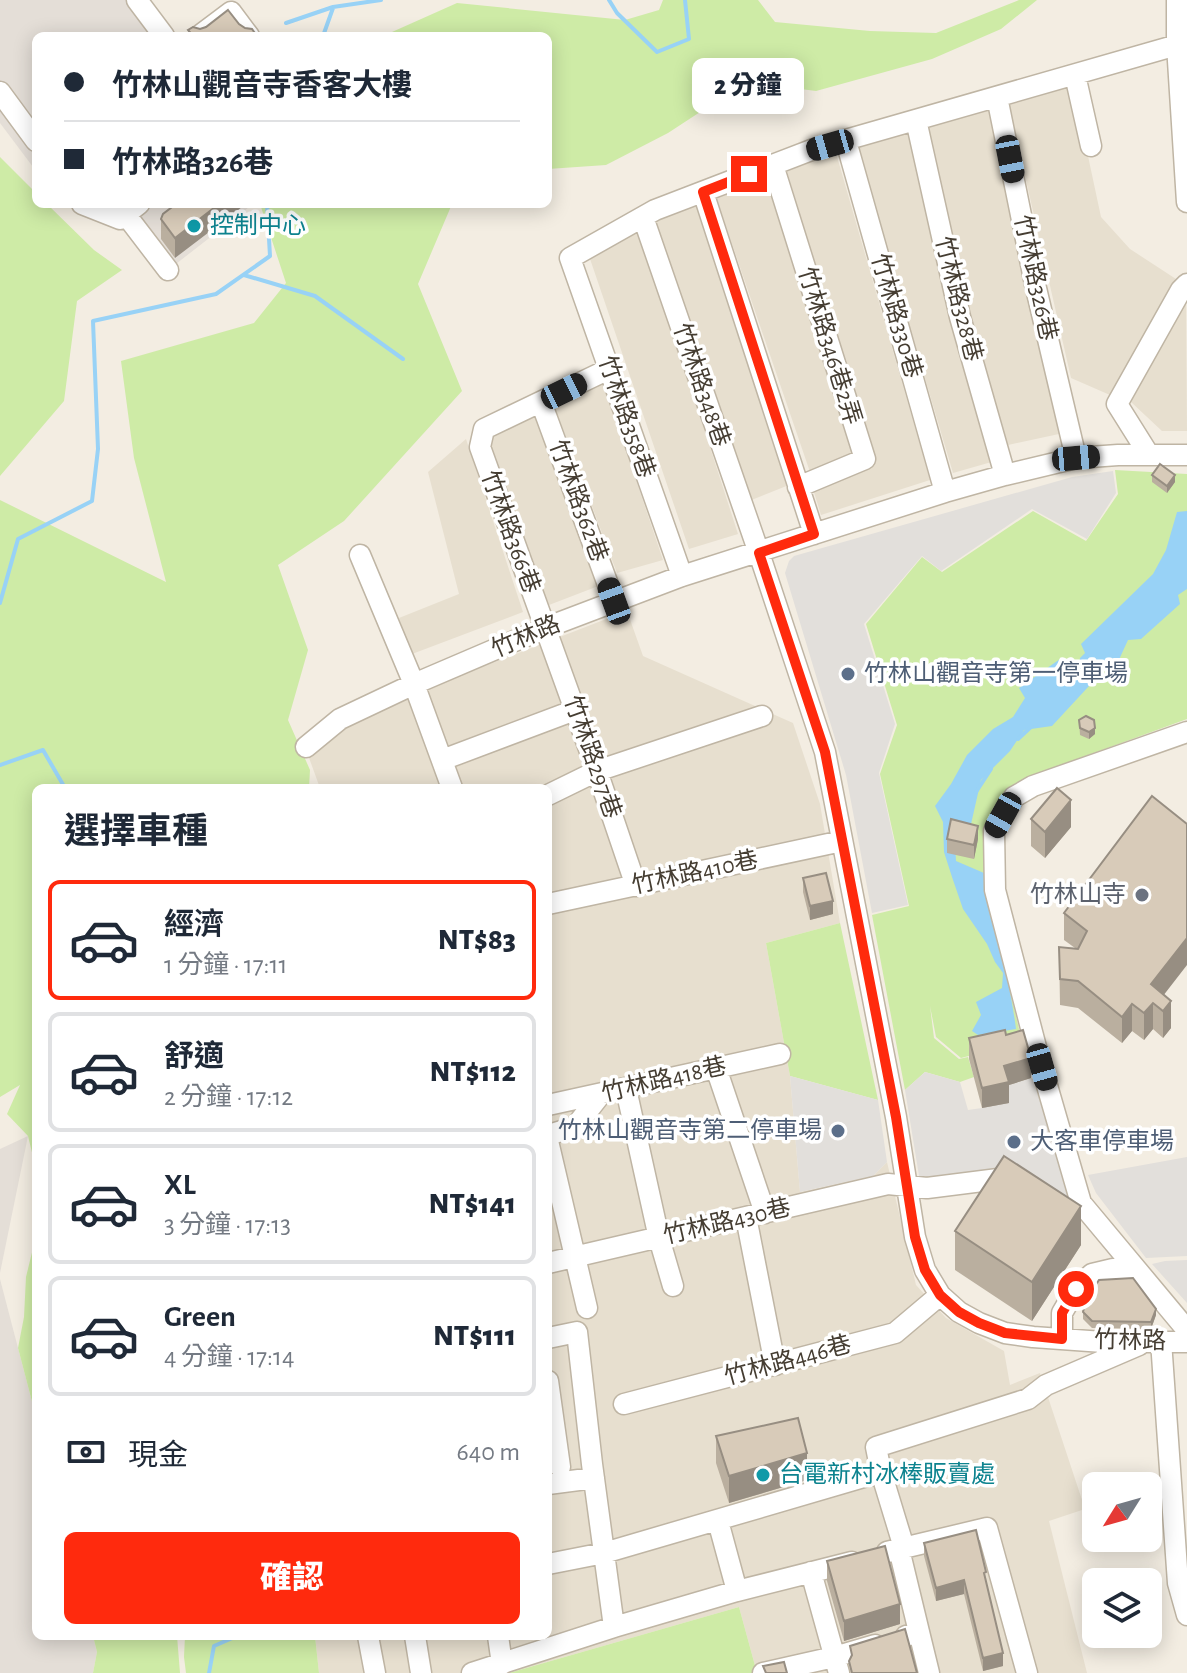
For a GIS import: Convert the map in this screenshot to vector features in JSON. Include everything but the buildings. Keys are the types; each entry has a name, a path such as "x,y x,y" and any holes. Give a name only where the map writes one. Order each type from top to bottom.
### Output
{"street":[{"path":"137,0 161,32"},
{"path":"1177,0 1187,202"},
{"path":"204,32 231,12 246,32"},
{"path":"643,217 814,149 1177,45"},
{"path":"1075,75 1091,146"},
{"path":"0,92 32,136"},
{"name":"竹林路326巷","path":"997,97 1035,284 1076,458"},
{"path":"0,110 32,153"},
{"name":"竹林路328巷","path":"916,120 960,317 1005,475"},
{"name":"竹林路330巷","path":"846,141 945,492"},
{"name":"竹林路346巷2弄","path":"773,165 865,459 798,487"},
{"path":"703,192 814,534"},
{"path":"92,208 120,219 133,209 168,270"},
{"name":"竹林路358巷","path":"643,217 570,258 682,576"},
{"name":"竹林路348巷","path":"643,217 759,553"},
{"path":"1149,455 1117,404 1187,284"},
{"name":"竹林路366巷","path":"545,628 480,447 484,429 609,369"},
{"name":"竹林路362巷","path":"541,402 614,601"},
{"name":"竹林路","path":"306,747 340,719 414,684 545,628 682,576 1005,475 1076,458 1187,455"},
{"name":"竹林路","path":"759,553 825,752 896,1117 906,1186 925,1270 940,1295 959,1312 1005,1333 1062,1339 1187,1342"},
{"path":"360,555 414,684 451,784"},
{"name":"竹林路297巷","path":"545,628 636,886"},
{"path":"442,760 575,710"},
{"path":"552,793 597,771 762,716"},
{"name":"竹林路","path":"1187,732 1033,786 1014,797 994,831 995,890 1081,1203 1187,1330"},
{"name":"竹林路410巷","path":"552,903 842,841"},
{"name":"竹林路418巷","path":"552,1104 780,1054"},
{"path":"716,1068 756,1215 775,1365"},
{"path":"626,1089 659,1238 673,1286"},
{"path":"552,1136 575,1127 601,1094"},
{"path":"552,1156 587,1308"},
{"name":"竹林路430巷","path":"552,1262 888,1184 927,1188 1027,1175 1064,1197 1081,1203"},
{"path":"1062,1339 1062,1313 1076,1289 1092,1274 1113,1269 1136,1269"},
{"name":"竹林路446巷","path":"624,1404 895,1333 940,1295"},
{"path":"552,1337 577,1332 614,1627"},
{"path":"929,1673 899,1549 902,1541 876,1447 1028,1399 1046,1385 1154,1341 1178,1583 1187,1615"},
{"path":"552,1438 554,1467 593,1471"},
{"path":"552,1483 593,1471"},
{"path":"552,1563 604,1553 881,1472"},
{"path":"718,1521 737,1591"},
{"path":"472,1673 737,1591 987,1528 1027,1673"},
{"path":"811,1572 837,1665"},
{"path":"763,1673 837,1665 919,1632"},
{"path":"369,1640 375,1673"},
{"path":"416,1640 421,1673"},
{"path":"499,1640 502,1664"}],"shaded area":[{"path":"0,0 144,0 168,32 32,32 32,166 0,123"},
{"path":"1072,81 1101,217 1130,249 1176,279 1110,395 1071,378 1008,101"},
{"path":"991,106 1059,434 1008,445 974,334 927,125"},
{"path":"908,131 954,319 995,461 953,473 856,145"},
{"path":"836,153 930,480 821,515 813,489 873,459 787,171"},
{"path":"770,176 854,455 810,472 715,194"},
{"path":"699,202 789,485 749,501 652,220"},
{"path":"77,208 248,208 163,274 128,227"},
{"path":"640,230 738,534 689,549 588,253"},
{"path":"1186,299 1187,431 1162,431 1131,402"},
{"path":"603,382 663,560 617,573 554,405"},
{"path":"539,413 601,585 549,605 487,447 493,434"},
{"path":"466,439 523,612 412,654 399,618 459,594 428,472"},
{"name":"竹林山觀音寺第一停車場","path":"1113,471 1116,493 1087,539 1032,509 941,571 922,556 864,624 895,724 879,773 908,905 872,913 846,775 785,573 789,561 794,556 1072,477"},
{"path":"627,611 643,656 793,723 820,804 840,923 766,943 790,1076 800,1192 873,1176 887,1162 916,1285 946,1318 1004,1351 1010,1385 1040,1373 1082,1500 1082,1510 1049,1521 1087,1673 757,1673 739,1607 509,1673 319,1673 315,1640 552,1640 552,784 319,784 308,755 366,712"},
{"path":"925,1072 960,1082 968,1110 982,1108 1004,1086 1032,1078 1069,1184 1086,1214 1025,1184 920,1182 905,1090"},
{"name":"竹林山觀音寺第二停車場","path":"790,1076 878,1100 887,1162 873,1176 800,1192"},
{"path":"28,1136 0,1273 0,1149"},
{"path":"1187,1157 1187,1256 1146,1258 1096,1193 1088,1175"},
{"path":"1187,1260 1187,1303 1152,1264"},
{"path":"0,1279 32,1402 32,1640 94,1640 97,1652 93,1673 0,1673"}],"green space":[{"path":"663,0 758,0 775,22 870,31 936,33 1019,0 1037,0 1001,29 932,59 816,91 746,82 668,133 606,165 552,169 552,32 392,32 457,3 625,20 659,10"},
{"path":"0,157 32,189 32,208 51,208 94,250 122,270 77,301 64,401 0,476"},
{"path":"261,208 450,208 418,284 462,391 344,521 278,565 308,650 288,720 310,770 309,784 32,784 32,1152 28,1136 7,1114 20,1085 0,1097 0,500 166,582 134,458 121,361 254,323 286,283"},
{"path":"1115,470 1187,474 1187,719 1039,773 1008,791 991,908 1022,1042 961,1058 936,1037 930,1006 934,1038 959,1059 968,1057 974,1077 960,1082 925,1072 905,1090 872,915 909,906 880,774 897,725 866,624 922,557 942,572 1033,511 1086,541 1118,494"},
{"path":"840,923 878,1100 790,1076 766,943"},
{"path":"32,1252 32,1402 18,1348 24,1317 26,1277"},
{"path":"739,1607 757,1673 509,1673"},
{"path":"94,1640 177,1640 180,1673 93,1673 97,1652"},
{"path":"185,1640 315,1640 319,1673 186,1673"}],"water":[{"path":"1187,511 1187,589 1178,595 1180,604 1141,639 1128,640 1117,664 1102,672 1052,726 1024,730 1010,751 981,780 969,833 954,826 956,861 984,873 1016,1029 978,1035 972,1031 981,1015 976,1002 1002,988 1003,973 963,909 944,852 943,822 935,806 967,755 993,729 1013,717 1025,698 1019,688 1060,659 1065,666 1056,673 1060,678 1066,678 1079,666 1080,658 1085,653 1081,644 1153,574 1166,550 1177,512"}],"waterway":[{"path":"286,23 333,7 381,0"},
{"path":"609,0 617,13 657,52 689,39 685,0"},
{"path":"324,32 333,8"},
{"path":"0,603 18,539 92,501 98,449 93,321 216,294 270,256 267,208"},
{"path":"244,275 315,296 403,359"},
{"path":"1018,739 1032,726"},
{"path":"0,765 43,750 63,784"},
{"path":"976,792 991,769"},
{"path":"209,1673 214,1646 228,1640"}],"place":[{"name":"控制中心","path":"194,226"},
{"name":"竹林山觀音寺第一停車場","path":"848,674"},
{"name":"竹林山寺","path":"1142,895"},
{"name":"竹林山觀音寺第二停車場","path":"838,1131"},
{"name":"大客車停車場","path":"1014,1142"},
{"name":"台電新村冰棒販賣處","path":"763,1475"}],"route":[{"path":"749,174 703,192 814,534 759,553 825,752 896,1117 915,1237 925,1270 940,1295 959,1312 1005,1333 1062,1339 1062,1313 1076,1289"}]}
